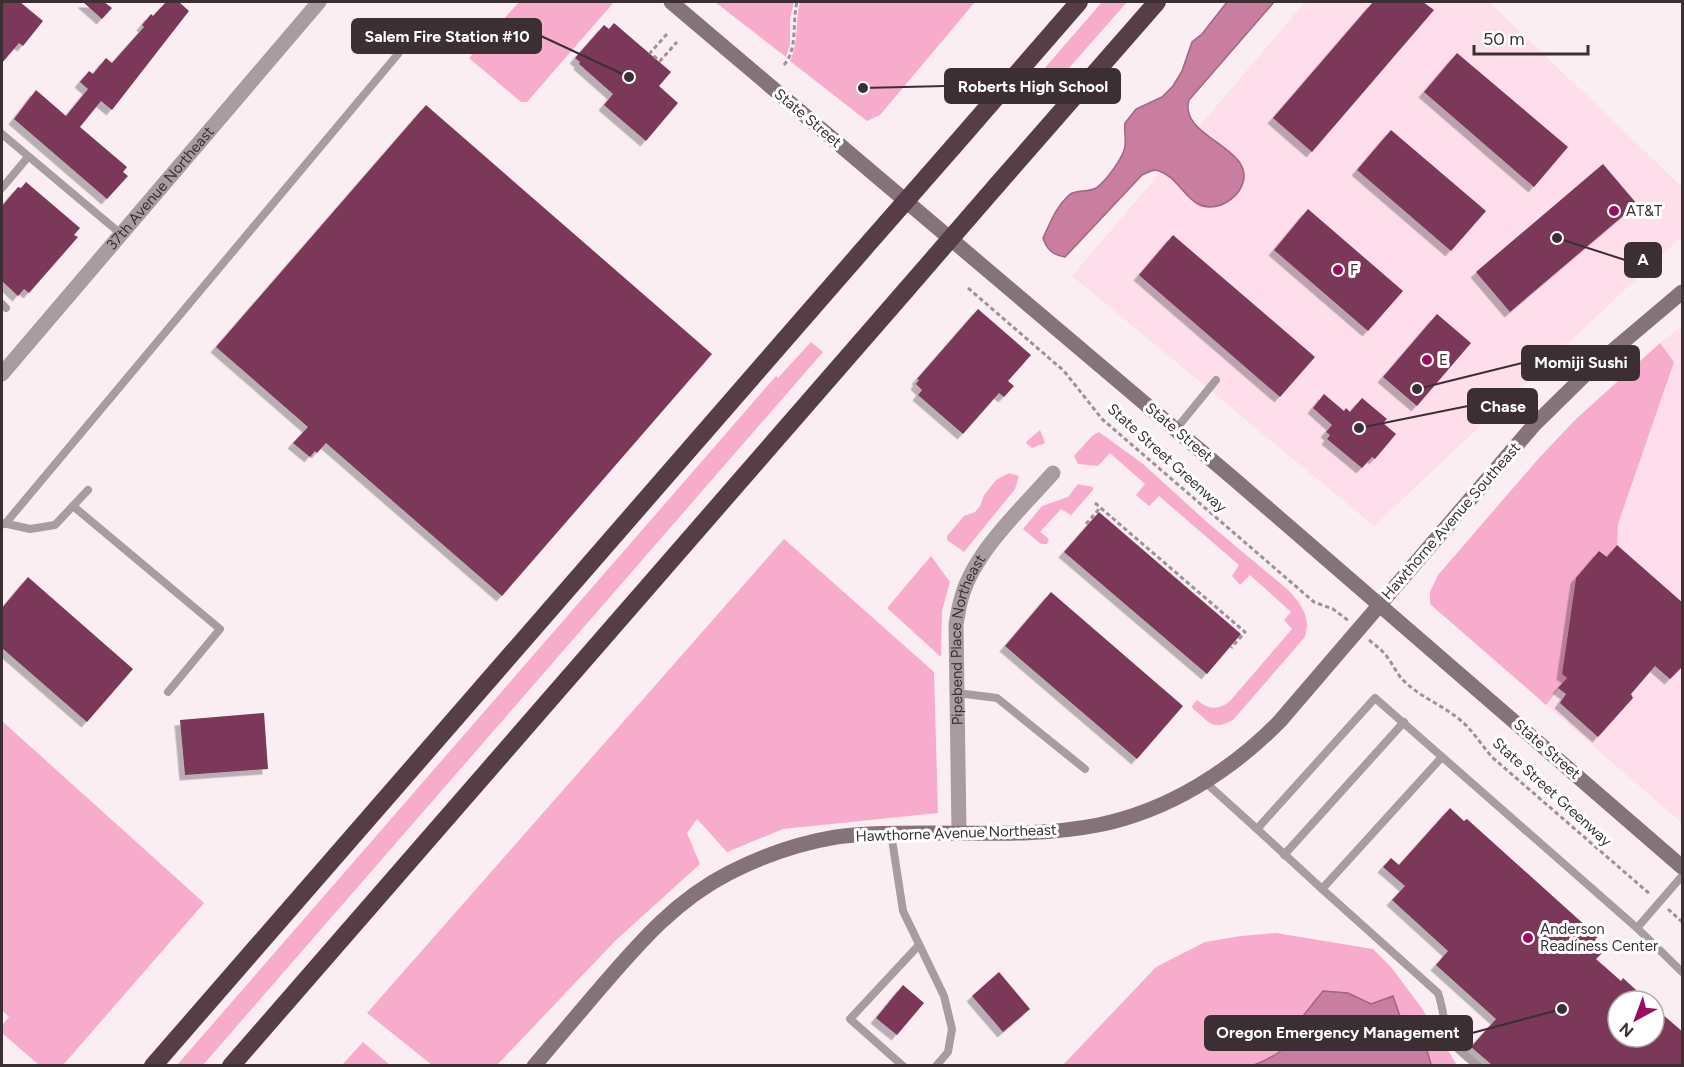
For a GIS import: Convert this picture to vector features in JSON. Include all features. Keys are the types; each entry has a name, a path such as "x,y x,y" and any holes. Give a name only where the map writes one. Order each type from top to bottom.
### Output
{"highway":[{"path":"153,1065 1079,2"},
{"path":"231,1065 1157,2"}],"main road":[{"name":"State Street","path":"671,2 1176,429 1683,867"},
{"name":"Hawthorne Avenue Southeast","path":"1380,604 1533,426 1591,369 1683,292"},
{"name":"Hawthorne Avenue Northeast","path":"534,1065 657,923 728,873 810,842 837,837 891,833 1055,830 1099,825 1145,812 1205,782 1235,763 1257,745 1280,722 1380,604"}],"street":[{"name":"37th Avenue Northeast","path":"2,374 319,2"},
{"name":"Pipebend Place Northeast","path":"959,833 956,624 962,596 971,574 990,546 1053,473"}],"lane":[{"path":"87,490 55,525 30,529 3,523 398,54"},
{"path":"2,134 121,234"},
{"path":"2,188 28,157"},
{"path":"1176,429 1216,380"},
{"path":"73,506 220,629 168,692"},
{"path":"957,693 997,698 1085,769"},
{"path":"1257,829 1375,699 1637,928 1683,972"},
{"path":"1284,855 1404,722"},
{"path":"1322,889 1442,757"},
{"path":"1205,782 1438,993 1448,1036 1454,1045 1478,1065"},
{"path":"891,833 903,911 944,996 952,1029 948,1052 936,1065"},
{"path":"1637,928 1683,876"},
{"path":"903,1065 850,1019 919,945"}],"path":[{"path":"784,65 792,46 797,2"},
{"path":"667,34 650,53 660,61 677,42"},
{"name":"State Street Greenway","path":"968,288 1064,371 1102,419 1314,602 1333,609"},
{"path":"1095,503 1245,632 1231,648"},
{"path":"1086,524 1100,508"},
{"name":"State Street Greenway","path":"1384,653 1407,684 1430,702 1443,707 1461,720 1474,732 1493,758 1683,922"}],"shaded area":[{"path":"519,2 614,2 527,102 521,102 469,58"},
{"path":"715,2 794,2 790,19 790,45 786,57"},
{"path":"800,2 975,2 880,115 867,121 790,61 795,46"},
{"path":"1102,2 1127,2 1047,93 1041,89 1032,98 1024,92"},
{"path":"1227,2 1274,2 1189,100 1189,113 1196,125 1232,154 1241,165 1244,177 1239,191 1231,200 1221,205 1210,207 1201,205 1193,201 1167,175 1157,170 1150,171 1142,175 1065,257 1054,253 1046,246 1043,238 1061,204 1072,193 1096,188 1109,175 1124,151 1125,123 1136,109 1162,97 1173,86 1182,71 1192,42 1202,34"},
{"path":"1305,2 1489,2 1682,187 1682,236 1374,526 1072,276"},
{"path":"1682,326 1682,823 1546,705 1562,674 1576,578 1599,551 1606,557 1674,362 1660,343"},
{"path":"811,342 823,352 203,1065 177,1065 776,376 778,378"},
{"path":"1660,343 1674,362 1618,524 1617,545 1607,557 1599,551 1576,578 1562,674 1567,678 1546,705 1430,604 1430,592 1438,575 1539,458 1576,419"},
{"path":"1040,430 1045,443 1032,448 1026,443"},
{"path":"1099,432 1143,464 1208,523 1287,589 1304,611 1307,624 1304,638 1233,720 1219,725 1211,724 1192,706 1197,700 1205,706 1214,708 1230,701 1292,629 1284,620 1291,612 1250,575 1240,585 1232,576 1239,565 1159,496 1149,506 1136,495 1145,484 1110,453 1098,466 1078,464 1074,456 1092,436"},
{"path":"1009,473 1019,476 1015,489 964,552 947,540 947,536 964,516 975,512 980,506 984,495 996,480"},
{"path":"1078,484 1093,487 1093,490 1071,515 1061,509 1040,532 1049,539 1047,544 1041,544 1023,529 1042,506 1068,497"},
{"path":"784,539 934,672 938,813 783,829 727,852 697,819 687,833 700,864 615,941 497,1065 432,1065 367,1013"},
{"path":"931,556 950,582 942,611 941,657 887,608"},
{"path":"2,721 204,903 63,1065 39,1065 2,1033 2,1025 9,1017 2,1010"},
{"path":"1276,933 1373,949 1391,967 1421,1007 1457,1065 1062,1066 1156,967 1205,942"},
{"path":"1323,991 1348,993 1371,1004 1393,996 1403,1025 1421,1041 1431,1064 1429,1066 1254,1065 1275,1055 1291,1041 1301,1029 1299,1021"},
{"path":"363,1042 390,1065 342,1065"}],"building":[{"path":"2,2 20,2 43,21 23,46 19,43 2,63"},
{"path":"83,2 104,2 112,8 102,19"},
{"path":"166,2 179,2 189,11 112,110 101,101 80,127 127,167 123,172 128,176 107,199 14,119 36,90 66,116 88,89 80,82 89,71 93,74 106,58 112,63 144,27 142,25 151,14 153,16"},
{"path":"1373,2 1423,2 1434,10 1312,152 1273,118"},
{"path":"614,23 671,72 659,86 678,103 646,141 604,105 613,94 575,58 604,25 609,29"},
{"path":"1457,53 1568,147 1534,187 1424,92"},
{"path":"426,105 712,354 502,596 326,443 310,457 293,443 308,427 216,347"},
{"path":"1391,130 1486,211 1451,251 1357,170"},
{"path":"1603,164 1637,204 1510,312 1476,272"},
{"path":"26,182 80,228 74,235 78,237 29,293 24,289 18,296 2,281 2,206 18,187 21,188"},
{"name":"F","path":"1308,209 1403,291 1368,331 1274,250"},
{"path":"1173,235 1315,357 1280,397 1139,275"},
{"path":"978,309 1031,355 1008,381 1014,386 1004,397 999,393 963,434 918,395 922,390 916,384 919,380 917,379"},
{"name":"E","path":"1437,314 1471,343 1417,406 1383,377"},
{"path":"1324,394 1344,411 1346,408 1350,412 1362,398 1387,419 1383,423 1396,434 1375,459 1372,457 1362,468 1327,439 1330,435 1326,432 1332,425 1313,408"},
{"path":"1099,512 1241,634 1207,674 1064,552"},
{"path":"1617,545 1683,603 1683,666 1670,679 1655,666 1631,694 1633,698 1598,737 1560,703 1566,694 1558,688 1567,678 1562,674 1576,578 1599,551 1607,557"},
{"path":"28,577 133,669 87,722 2,648 2,608"},
{"path":"1051,592 1183,706 1137,759 1005,646"},
{"path":"264,713 268,769 185,775 180,720"},
{"name":"Anderson Readiness Center","path":"1450,808 1464,821 1467,819 1598,937 1595,939 1606,949 1596,959 1621,981 1623,978 1635,989 1606,989 1606,1049 1666,1049 1666,1017 1683,1032 1683,1065 1492,1065 1471,1047 1496,1019 1436,965 1448,951 1392,900 1405,886 1383,867 1391,858 1399,865"},
{"path":"999,972 1030,1009 1003,1032 972,996"},
{"path":"903,985 924,1003 897,1035 876,1018"}],"place":[{"name":"Salem Fire Station #10","path":"629,77"},
{"name":"Roberts High School","path":"863,88"},
{"name":"AT&T","path":"1614,211"},
{"name":"A","path":"1557,238"},
{"name":"F","path":"1338,270"},
{"name":"E","path":"1427,360"},
{"name":"Momiji Sushi","path":"1417,389"},
{"name":"Chase","path":"1359,428"},
{"name":"Anderson Readiness Center","path":"1528,938"},
{"name":"Oregon Emergency Management","path":"1562,1009"}]}
